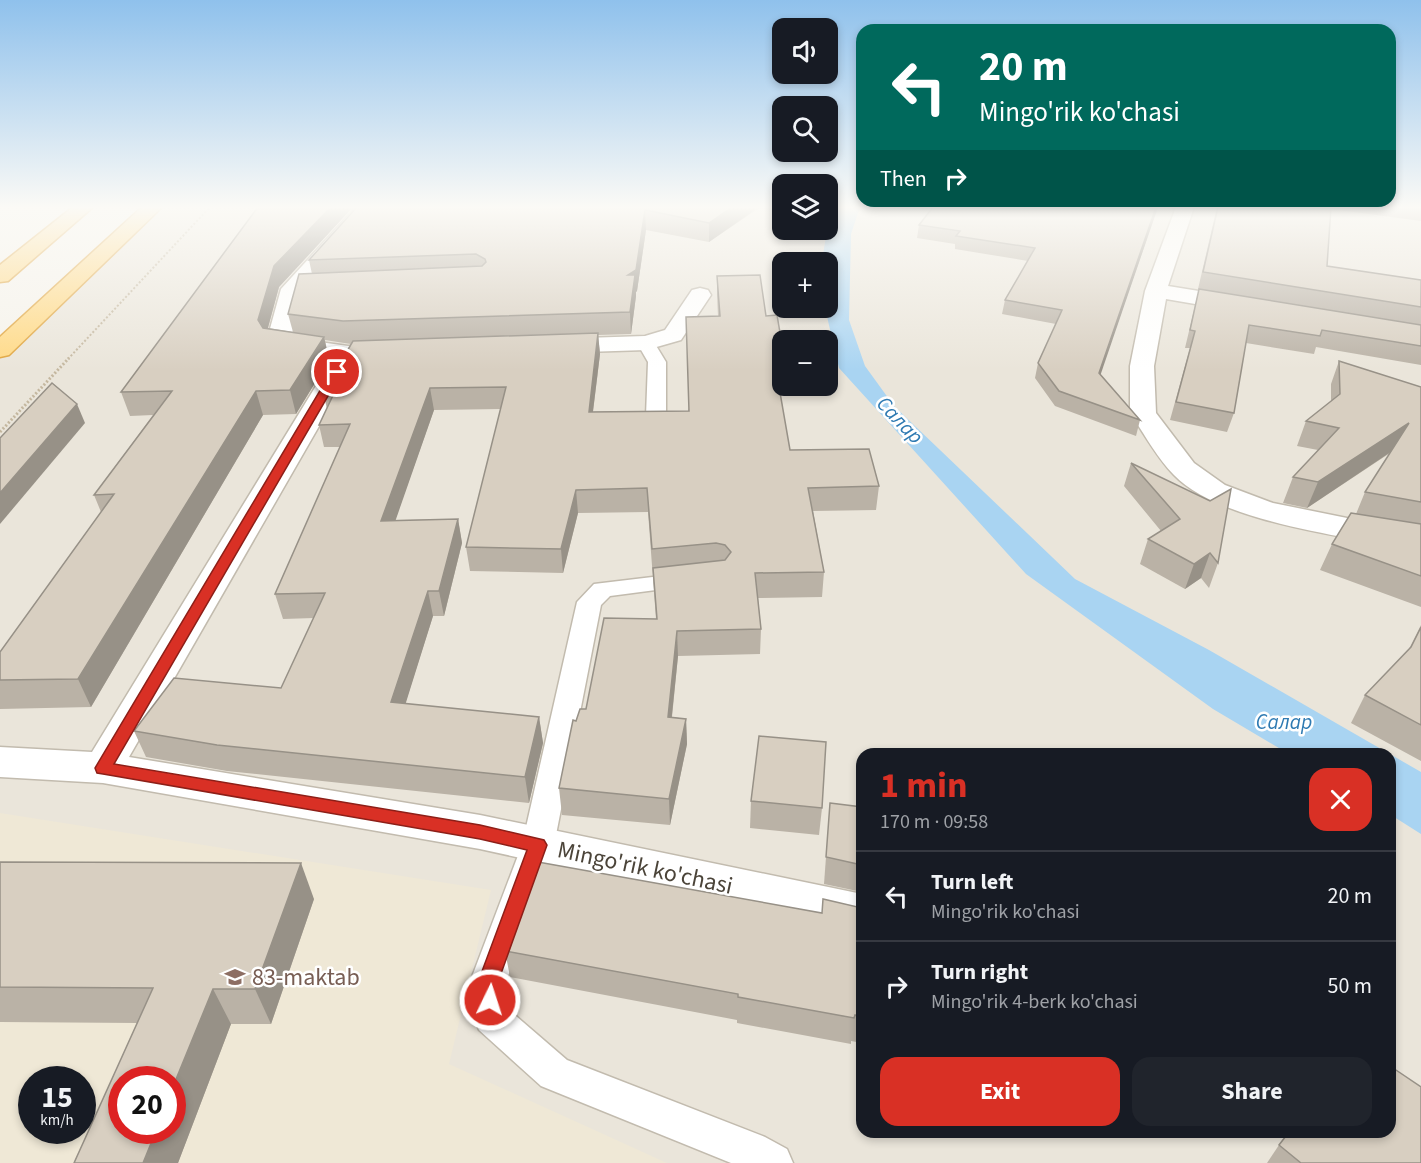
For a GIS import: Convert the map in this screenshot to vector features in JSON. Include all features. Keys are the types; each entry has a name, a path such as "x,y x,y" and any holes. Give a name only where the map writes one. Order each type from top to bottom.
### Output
{"highway":[{"path":"0,276 18,261"},
{"path":"0,350 95,261"}],"street":[{"path":"317,261 292,289 278,343 348,352 418,350"},
{"path":"1166,261 1156,291 1142,366 1143,413 1184,469 1215,491 1265,511 1421,542"},
{"path":"1156,291 1260,308"},
{"path":"535,347 646,343 673,335 700,295"},
{"path":"103,768 348,352"},
{"name":"Mingo'rik ko'chasi","path":"0,762 103,768 468,830 856,913"}],"lane":[{"path":"292,289 316,288"},
{"path":"646,343 657,362 656,416"},
{"path":"716,577 603,589 589,602 538,845 488,982 492,1018 554,1073 751,1151 773,1163"}],"path":[{"path":"0,432 159,261"}],"shaded area":[{"path":"95,261 772,261 772,318 838,318 838,261 1421,261 1421,1163 0,1163 0,350"},
{"name":"83-maktab","path":"0,813 491,890 449,1064 667,1163 0,1163"}],"water":[{"name":"Салар","path":"838,261 850,261 849,320 865,366 894,406 1075,579 1209,650 1380,748 1279,748 1213,709 1026,574 839,368 838,330 830,330 827,318 838,318"},
{"path":"1396,757 1421,772 1421,834 1396,818"}],"building":[{"path":"218,261 279,261 274,266 258,320 263,328 324,337 290,390 256,391 78,679 0,680 0,652 114,494 94,495 172,391 121,392"},
{"path":"637,261 636,270 628,275 635,275 630,312 343,321 288,314 299,274 482,266 486,262"},
{"path":"1027,261 1137,261 1099,373 1140,420 1059,391 1038,363 1062,310 1005,300"},
{"path":"1205,261 1327,261 1327,266 1421,280 1421,307 1203,272"},
{"path":"760,275 766,316 778,318 780,330 772,330 772,396 781,396 790,450 869,449 879,486 808,488 824,572 755,573 761,629 677,631 668,717 686,719 669,799 559,788 573,720 576,721 580,709 586,709 604,618 657,619 653,568 725,560 731,552 725,545 716,543 652,549 647,488 576,490 561,549 466,547 506,387 430,388 381,521 458,519 439,591 428,591 391,702 539,717 525,777 217,745 134,731 174,678 281,688 325,593 275,594 350,424 319,425 335,391 323,392 353,341 598,333 589,412 689,411 686,317 720,316 717,276"},
{"path":"1199,289 1421,325 1421,346 1322,330 1320,336 1249,325 1234,413 1176,402 1195,331 1190,330"},
{"path":"1339,361 1421,387 1421,502 1365,492 1409,423 1318,482 1293,477 1339,428 1306,421 1340,394"},
{"path":"52,383 77,404 0,493 0,438"},
{"path":"1131,463 1210,501 1231,489 1218,563 1210,553 1194,564 1148,539 1180,519"},
{"path":"1351,513 1421,524 1421,576 1332,544"},
{"path":"1421,627 1421,725 1365,695 1411,647"},
{"path":"759,736 826,742 822,808 751,801"},
{"path":"830,803 856,806 856,864 826,857"},
{"path":"0,862 301,863 255,989 213,989 181,1066 118,1066 153,988 0,987"},
{"path":"538,862 822,913 823,899 856,907 856,1015 854,1018 738,997 738,994 505,951"},
{"path":"1396,1070 1421,1087 1421,1163 1301,1163 1279,1145 1284,1138 1396,1138"},
{"path":"108,1088 108,1144 151,1144 143,1163 74,1163 83,1144 96,1144 96,1114"}],"place":[{"name":"83-maktab","path":"235,977"}],"route":[{"path":"337,372 103,768 480,832 538,845 488,982 490,1000"}]}
